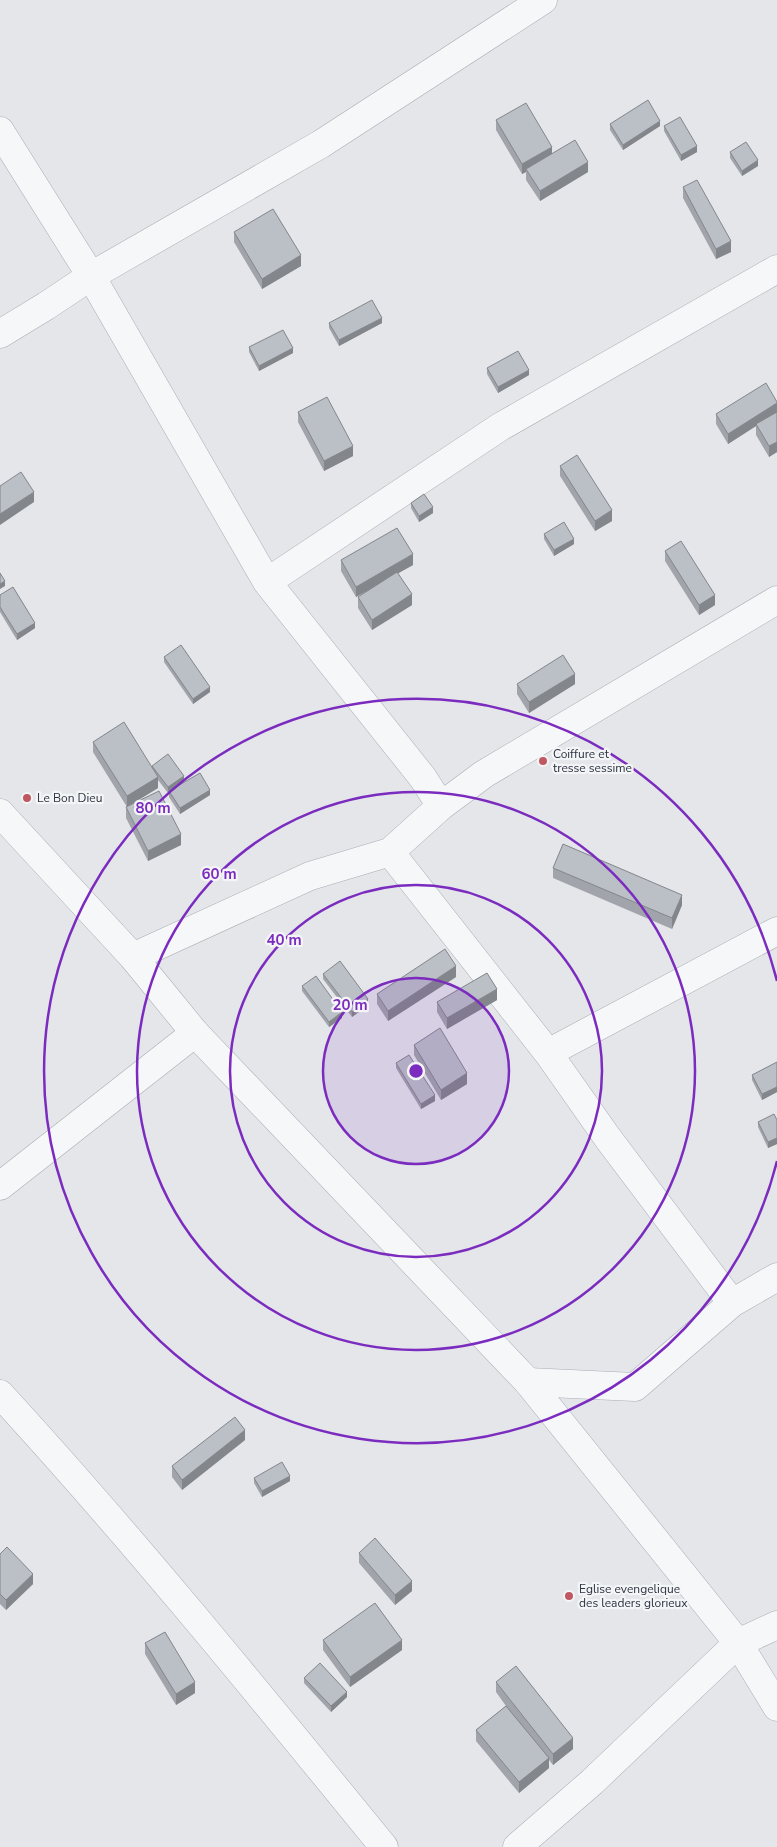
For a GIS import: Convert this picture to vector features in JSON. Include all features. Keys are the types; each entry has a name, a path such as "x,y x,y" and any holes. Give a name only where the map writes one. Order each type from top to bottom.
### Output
{"street":[{"path":"0,334 91,276 320,144 543,0"},
{"path":"0,131 91,276 268,582 423,778 441,806"},
{"path":"268,582 500,427 777,269"},
{"path":"132,957 310,876 390,852 441,806 484,774 777,600"},
{"path":"0,813 132,957 195,1033 528,1382 738,1643 777,1707"},
{"path":"390,852 548,1053 607,1137 732,1303"},
{"path":"548,1053 777,931"},
{"path":"0,1186 195,1033"},
{"path":"528,1382 635,1387 732,1303 777,1277"},
{"path":"0,1394 60,1459 267,1704 384,1847"},
{"path":"517,1847 592,1782 738,1643 777,1625"}],"building":[{"path":"648,100 660,121 623,145 610,124"},
{"path":"526,103 552,147 522,164 496,120"},
{"path":"680,117 697,146 681,155 664,126"},
{"path":"575,140 588,162 540,191 526,169"},
{"path":"746,142 758,160 742,171 730,152"},
{"path":"697,180 731,241 716,249 683,187"},
{"path":"273,209 301,255 262,279 234,232"},
{"path":"372,300 382,318 339,340 329,323"},
{"path":"283,330 293,348 259,366 249,347"},
{"path":"518,351 529,370 498,387 487,368"},
{"path":"766,383 777,403 728,434 716,414"},
{"path":"327,397 353,446 324,461 298,412"},
{"path":"777,412 777,442 769,446 756,424"},
{"path":"577,455 612,510 595,521 560,466"},
{"path":"21,472 34,492 0,514 0,486"},
{"path":"424,494 433,507 419,516 411,503"},
{"path":"564,522 574,539 554,550 544,534"},
{"path":"397,528 413,554 356,587 341,560"},
{"path":"681,541 715,595 699,605 665,551"},
{"path":"397,572 412,594 372,620 358,597"},
{"path":"0,573 5,581 0,584"},
{"path":"13,587 35,623 17,634 0,607 0,595"},
{"path":"181,645 210,687 193,699 164,657"},
{"path":"563,655 575,674 529,702 517,684"},
{"path":"124,722 158,777 127,796 93,742"},
{"path":"168,754 184,776 168,787 152,766"},
{"path":"200,773 210,790 180,808 169,791"},
{"path":"159,791 181,834 148,851 126,807"},
{"path":"563,844 682,895 672,918 553,868"},
{"path":"445,949 456,966 388,1011 377,994"},
{"path":"340,961 368,999 352,1012 323,974"},
{"path":"487,973 497,989 447,1018 437,1002"},
{"path":"316,976 342,1012 329,1022 302,986"},
{"path":"440,1028 467,1073 441,1090 414,1045"},
{"path":"409,1055 435,1095 421,1104 396,1063"},
{"path":"777,1062 777,1087 762,1094 752,1075"},
{"path":"774,1114 777,1120 777,1138 768,1142 758,1122"},
{"path":"235,1417 245,1430 182,1480 172,1466"},
{"path":"282,1462 290,1476 262,1491 254,1478"},
{"path":"375,1538 412,1581 395,1595 359,1553"},
{"path":"7,1547 33,1574 6,1600 0,1594 0,1554"},
{"path":"375,1603 402,1640 350,1677 323,1640"},
{"path":"165,1632 195,1682 176,1694 145,1643"},
{"path":"320,1663 347,1692 331,1706 304,1678"},
{"path":"516,1666 573,1738 553,1754 496,1682"},
{"path":"506,1706 549,1758 519,1782 476,1730"}],"place":[{"name":"Coiffure et tresse sessime","path":"543,761"},
{"name":"Le Bon Dieu","path":"27,798"},
{"name":"Eglise evengelique des leaders glorieux","path":"569,1596"}]}
